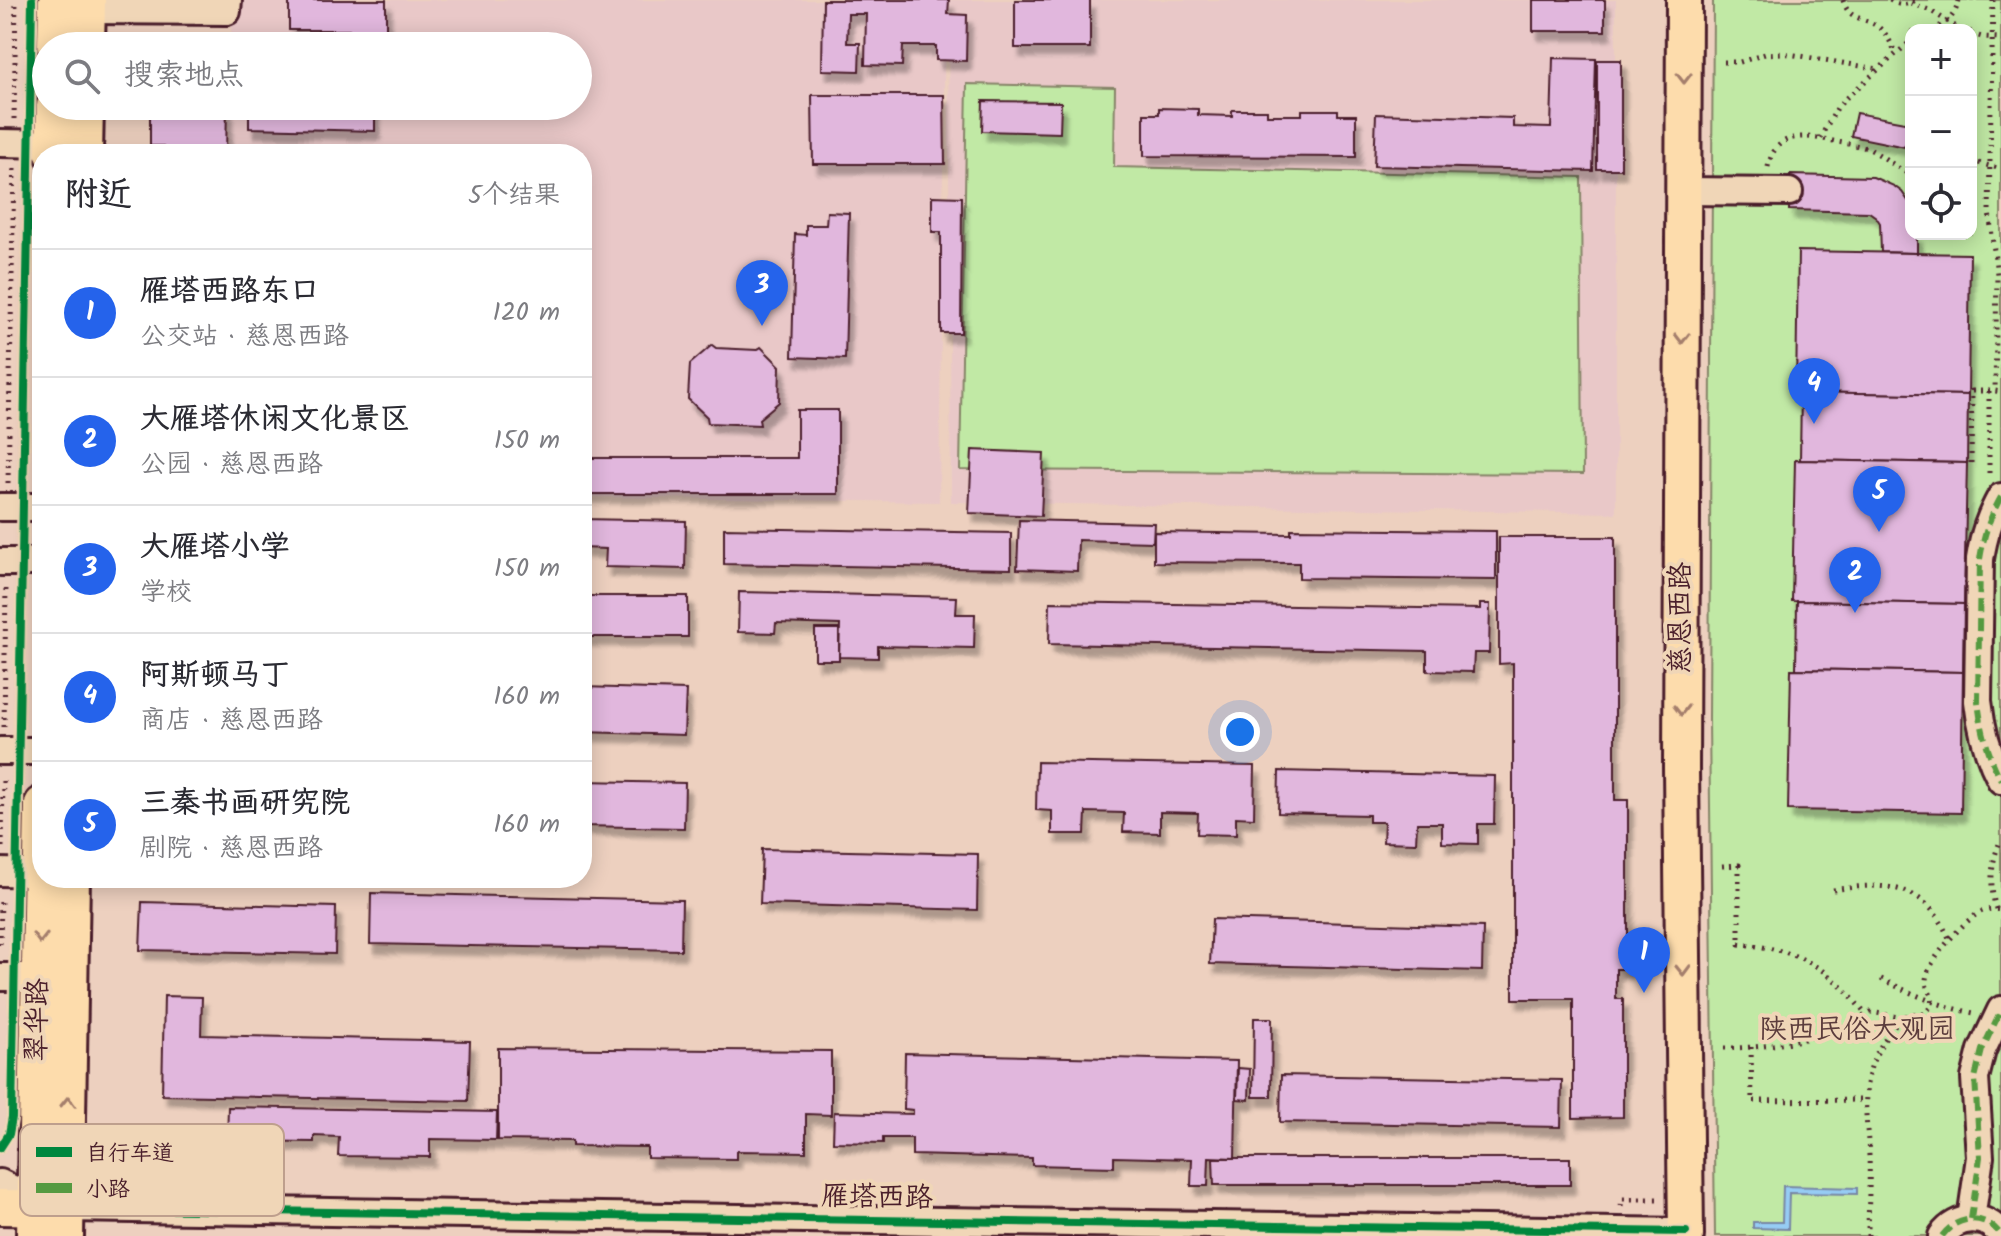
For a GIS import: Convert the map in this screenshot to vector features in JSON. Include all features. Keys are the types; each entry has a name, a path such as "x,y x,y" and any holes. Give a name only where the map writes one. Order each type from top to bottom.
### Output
{"main road":[{"name":"慈恩西路","path":"1684,0 1681,768 1686,1234"},
{"path":"62,32 77,3"},
{"path":"77,3 84,32"},
{"path":"57,120 62,144"},
{"path":"67,144 79,120"},
{"name":"翠华路","path":"46,1124 39,977 55,888"},
{"name":"翠华路","path":"53,1124 57,888"},
{"name":"雁塔西路","path":"0,1207 20,1213"},
{"name":"雁塔西路","path":"31,1216 51,1222"}],"street":[{"path":"77,3 227,11 228,0"},
{"path":"7,143 32,147"},
{"path":"1683,191 1778,192"},
{"path":"1996,489 1980,559 1978,701 1986,746 2001,780"},
{"path":"4,507 32,507"},
{"path":"3,562 32,562"},
{"path":"2,751 32,751"},
{"path":"1,872 32,874"},
{"path":"0,977 39,977"},
{"path":"1971,1219 1980,1157 1975,1078 1982,1050 1998,1015"},
{"path":"0,1183 20,1195"},
{"path":"1942,1236 1959,1221 1971,1219 1986,1221 2001,1235"},
{"name":"雁塔西路","path":"51,1222 1686,1234"}],"path":[{"path":"4,507 7,143 16,0"},
{"path":"1843,0 1852,15 1882,30 1895,53"},
{"path":"1890,0 1903,5 1913,2 1951,24"},
{"path":"1944,24 1957,9 1959,0"},
{"path":"1993,0 1989,212 1997,274 1999,323 1988,463 1996,489"},
{"path":"1977,35 2001,38"},
{"path":"1820,138 1847,97 1905,46"},
{"path":"1724,62 1740,62 1765,54 1783,53 1878,69"},
{"path":"1778,192 1768,171 1770,156 1778,145 1791,138 1809,136 1867,148 1905,171"},
{"path":"1977,163 2001,169"},
{"path":"1971,463 1972,391 1995,391"},
{"path":"0,944 3,562"},
{"path":"1868,1236 1869,1158 1864,1100 1868,1075 1886,1038 1903,1018 1922,1014 1930,1008 1931,994 1925,983 1926,977 1949,939 1973,916 1998,910 1991,879 1993,860 2001,839"},
{"path":"1722,866 1739,865 1739,944 1779,949 1811,963 1840,984 1866,1015"},
{"path":"1833,890 1884,886 1908,892 1929,905 1949,939"},
{"path":"1881,979 1948,1008 1998,1015"},
{"path":"1724,1048 1812,1038 1876,1011 1903,1018"},
{"path":"1751,1047 1752,1101 1864,1100"}],"shaded area":[{"path":"232,0 945,0 939,502 592,497 592,144 228,144 229,120 592,120 592,32 231,32"},
{"path":"948,0 1616,0 1616,513 951,502"}],"green space":[{"name":"陕西民俗大观园","path":"1713,0 2001,0 2001,1236 1715,1236 1709,720"},
{"path":"967,84 1115,87 1114,167 1581,177 1583,474 960,470"}],"water":[{"path":"1783,1186 1857,1188 1857,1194 1789,1193 1788,1229 1753,1228 1753,1222 1782,1222"}],"building":[{"path":"289,0 386,0 386,30 289,30"},
{"path":"823,0 949,0 948,14 967,15 966,61 936,60 936,46 903,46 902,66 865,65 866,14 848,14 847,43 860,43 859,71 822,70"},
{"path":"1015,0 1090,0 1090,48 1015,48"},
{"path":"1533,0 1605,0 1605,31 1533,31"},
{"path":"1553,58 1596,59 1593,171 1374,166 1376,114 1513,118 1513,127 1551,128"},
{"path":"1597,60 1621,60 1621,169 1597,169"},
{"path":"812,95 944,95 945,164 813,164"},
{"path":"983,101 1061,102 1060,133 982,131"},
{"path":"1159,108 1198,109 1198,115 1232,116 1232,110 1267,110 1267,115 1302,115 1302,110 1338,110 1338,115 1356,115 1356,157 1144,156 1144,114 1159,114"},
{"path":"1856,113 1905,122 1905,147 1851,136"},
{"path":"150,120 227,120 226,144 150,144"},
{"path":"249,120 375,120 375,131 249,128"},
{"path":"1790,175 1873,177 1894,186 1905,196 1905,240 1917,240 1917,253 1881,252 1880,223 1869,212 1789,210"},
{"path":"932,196 962,197 961,333 941,333 941,232 932,232"},
{"path":"827,212 849,213 845,359 792,357 795,234 806,235 806,225 826,225"},
{"path":"1798,251 1970,254 1968,395 1796,392"},
{"path":"712,345 716,348 757,350 761,347 780,366 779,402 759,419 760,425 708,423 707,417 688,399 690,364"},
{"path":"1801,392 1968,395 1967,463 1800,460"},
{"path":"797,410 838,410 838,494 592,494 592,458 797,458"},
{"path":"972,450 1044,453 1041,516 969,513"},
{"path":"1795,460 1967,463 1964,604 1792,601"},
{"path":"592,519 686,521 685,569 605,567 606,549 592,548"},
{"path":"1019,520 1154,523 1153,542 1078,540 1077,571 1017,569"},
{"path":"724,528 1011,533 1011,569 724,564"},
{"path":"1291,529 1496,531 1496,580 1299,578 1299,563 1154,562 1154,532 1291,534"},
{"path":"1499,537 1615,537 1615,800 1628,800 1628,969 1616,969 1616,999 1623,999 1623,1117 1573,1118 1573,999 1513,999 1513,663 1499,664"},
{"path":"739,592 957,597 956,614 975,614 974,648 878,646 878,658 839,657 840,625 776,623 775,633 738,632"},
{"path":"592,596 688,596 688,637 592,637"},
{"path":"1797,601 1964,604 1963,672 1796,669"},
{"path":"1050,602 1480,609 1480,604 1490,604 1489,653 1474,653 1473,672 1427,671 1427,651 1049,644"},
{"path":"815,629 839,629 839,660 815,660"},
{"path":"1791,669 1963,672 1961,813 1788,810"},
{"path":"592,687 686,690 684,735 592,732"},
{"path":"1037,762 1255,766 1254,818 1236,817 1236,835 1197,834 1198,813 1160,812 1160,833 1123,832 1124,813 1086,812 1085,834 1052,834 1052,811 1036,810"},
{"path":"1279,771 1495,776 1494,824 1478,824 1478,844 1442,843 1442,823 1417,823 1416,843 1383,842 1384,822 1369,822 1369,815 1278,813"},
{"path":"592,781 685,783 684,828 592,826"},
{"path":"762,849 978,854 977,910 760,904"},
{"path":"371,893 682,900 681,950 370,944"},
{"path":"142,902 336,907 335,954 140,950"},
{"path":"1212,919 1483,927 1482,971 1210,964"},
{"path":"164,996 202,997 201,1035 470,1041 468,1101 162,1095"},
{"path":"1254,1018 1272,1018 1271,1097 1253,1097"},
{"path":"498,1048 831,1051 831,1115 806,1114 806,1152 736,1151 736,1159 647,1158 647,1147 572,1146 572,1141 498,1140"},
{"path":"905,1053 1237,1061 1235,1158 1209,1157 1208,1186 1191,1186 1192,1159 1114,1157 1114,1167 1032,1165 1032,1158 912,1155 912,1138 883,1138 883,1143 833,1142 834,1112 913,1114 913,1110 904,1109"},
{"path":"1238,1068 1250,1069 1249,1100 1237,1099"},
{"path":"1281,1075 1562,1080 1561,1127 1280,1122"},
{"path":"228,1107 497,1112 496,1140 430,1139 430,1157 338,1156 339,1137 314,1136 314,1142 284,1142 284,1124 228,1124"},
{"path":"1213,1158 1570,1158 1570,1185 1214,1185"}],"marked path":[{"path":"2001,497 1993,512 1980,559 1978,701 1986,742 2001,780"},
{"path":"1971,1219 1980,1157 1975,1078 1982,1050 2001,1010"},
{"path":"1942,1236 1955,1224 1972,1219 1988,1223 2001,1235"}],"cycle path":[{"path":"0,1148 9,1134 12,1117 32,0"},
{"path":"284,1211 1686,1232"}],"place":[{"name":"大雁塔小学","path":"762,326"},
{"name":"阿斯顿马丁","path":"1814,424"},
{"name":"三秦书画研究院","path":"1879,532"},
{"name":"大雁塔休闲文化景区","path":"1855,613"},
{"name":"雁塔西路东口","path":"1644,993"}]}
